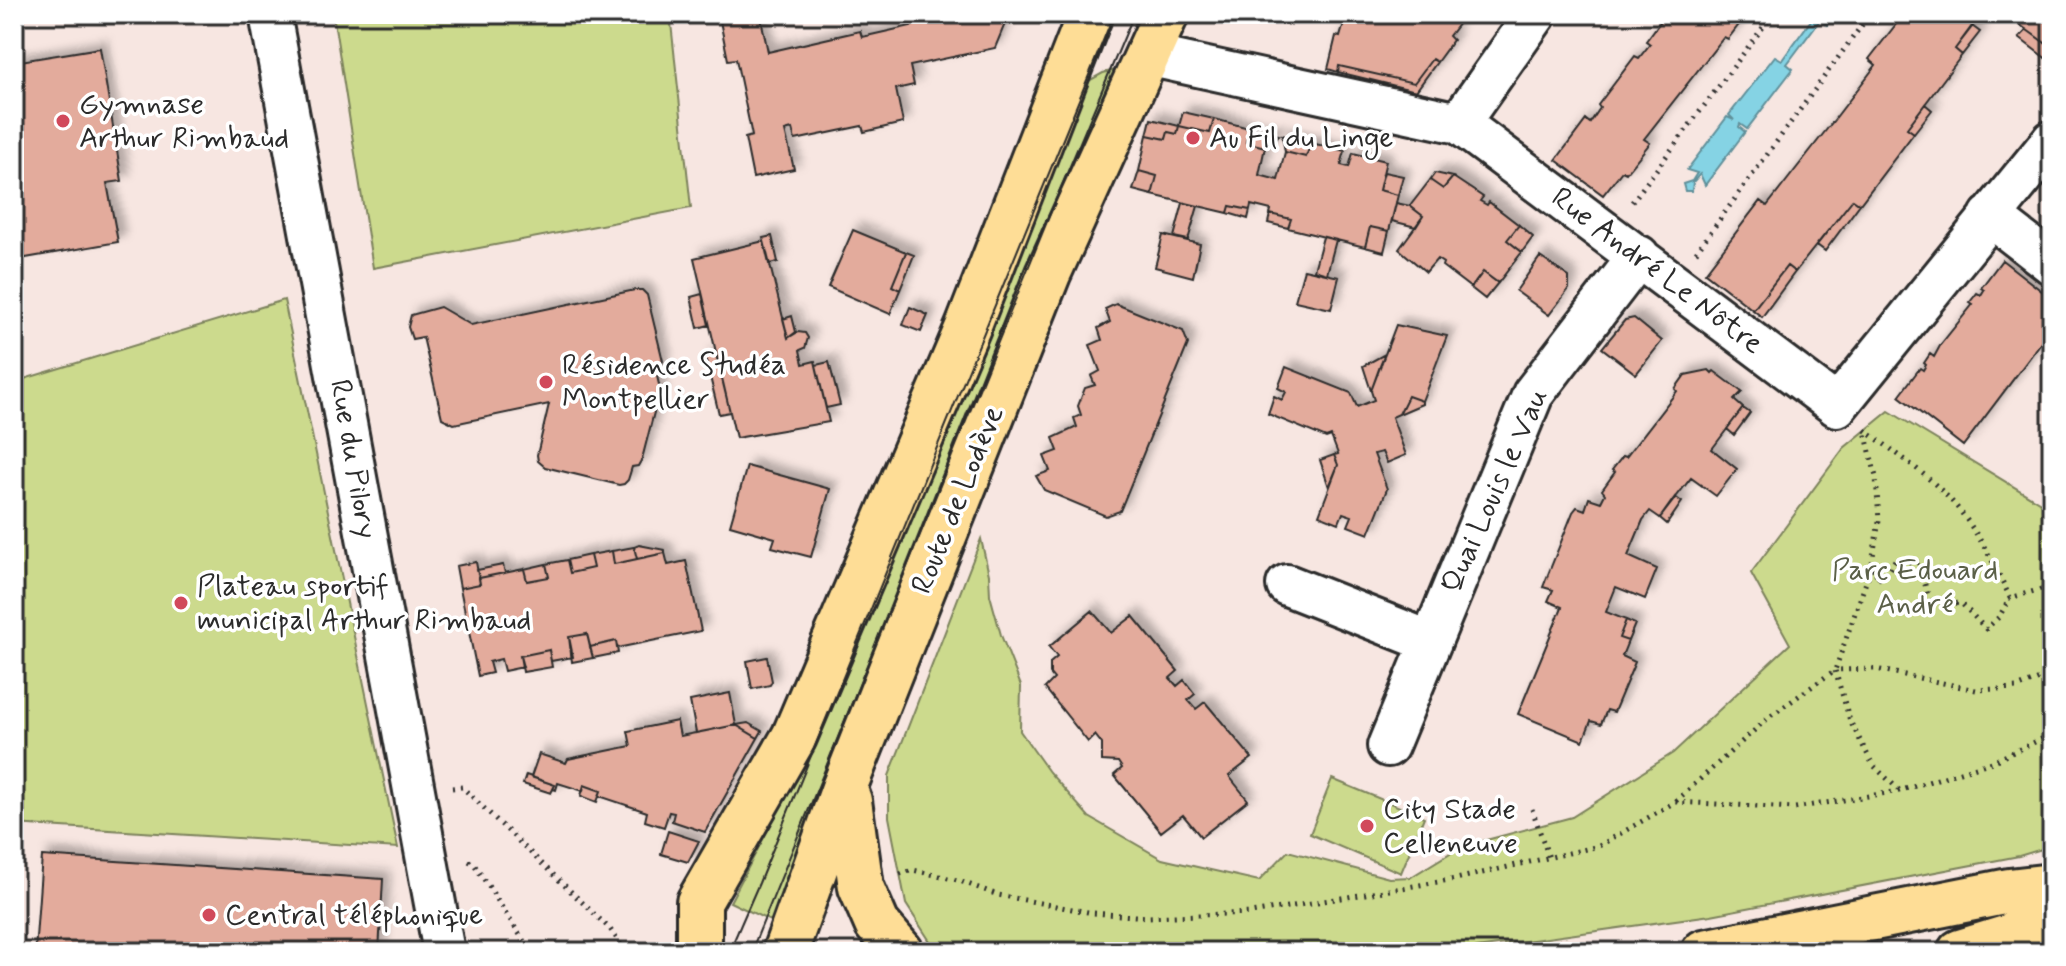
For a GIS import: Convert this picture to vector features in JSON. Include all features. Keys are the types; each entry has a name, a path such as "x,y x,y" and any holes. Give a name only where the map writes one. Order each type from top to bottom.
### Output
{"main road":[{"name":"Route de Lodève","path":"699,952 699,902 794,737 968,327 1090,14"},
{"name":"Route de Lodève","path":"785,952 844,788 1048,274 1166,14"},
{"path":"1065,76 1095,62 1147,55"},
{"path":"844,788 849,801 861,887 877,924 901,952"},
{"path":"1704,952 2009,891 2052,886"},
{"path":"666,952 699,902"},
{"path":"1960,952 2009,937 2052,912"}],"street":[{"name":"Rue du Pilory","path":"270,14 444,952"},
{"path":"1459,123 1536,14"},
{"name":"Rue André Le Nôtre","path":"1147,55 1459,123 1837,406 2052,141"},
{"path":"1990,216 2052,264"},
{"name":"Quai Louis le Vau","path":"1388,746 1533,394 1624,245"},
{"path":"1287,585 1431,642"}],"path":[{"path":"1624,245 1773,14"},
{"path":"1674,282 1870,14"},
{"path":"1899,791 1873,765 1850,721 1835,670 1871,568 1879,521 1876,477 1865,430 1908,461 1949,498 1993,560 2010,598"},
{"path":"1871,568 1876,571 1877,580 1895,560 1919,563 1931,606 1961,603 1986,629 1999,617 2010,598 2052,586"},
{"path":"861,887 913,870 957,880 998,895 1093,913 1148,917 1251,913 1456,879 1599,846 1675,802 1768,718 1835,670 1876,669 1976,690 2017,688 2052,674"},
{"path":"1675,802 1795,808 1899,791 1992,762 2052,734"},
{"path":"414,792 462,787 610,929 626,952"},
{"path":"1532,809 1549,858"},
{"path":"421,832 474,864 531,952"}],"green space":[{"path":"333,14 670,14 691,208 373,268"},
{"path":"1124,68 787,929 730,902 789,790 1074,89 1103,73"},
{"name":"Plateau sportif municipal Arthur Rimbaud","path":"284,300 398,848 14,824 14,382"},
{"name":"Parc Edouard André","path":"1889,411 2052,510 2052,846 2019,856 1711,915 1448,952 937,952 906,904 889,817 889,776 981,539 990,595 1001,635 1021,686 1020,731 1049,772 1089,817 1162,859 1259,881 1288,851 1389,878 1411,877 1460,847 1572,817 1673,753 1790,644 1751,573 1844,448"},
{"name":"City Stade Celleneuve","path":"1332,779 1424,817 1401,873 1310,834"}],"water":[{"path":"1812,14 1835,14 1827,25 1820,20 1787,64 1793,69 1747,129 1740,124 1739,127 1745,132 1705,185 1700,174 1693,182 1692,191 1685,191 1683,184 1692,181 1697,173 1687,170 1727,117 1734,120 1729,115 1775,56 1782,60 1814,16"}],"building":[{"path":"760,14 768,52 860,31 862,37 911,26 916,14 1009,14 995,48 910,66 914,85 896,89 903,123 864,132 862,126 795,140 792,129 785,131 794,169 753,178 745,138 752,136 736,59 728,60 720,21"},
{"path":"1341,14 1466,14 1449,36 1453,40 1437,62 1432,59 1414,83 1339,66 1338,72 1328,69 1336,36 1340,37 1344,23 1339,21"},
{"path":"1666,14 1747,14 1728,39 1724,37 1644,139 1650,143 1603,195 1556,160 1586,120 1590,123 1600,108 1598,105 1635,56 1639,58 1650,44 1646,41"},
{"path":"1904,14 1982,14 1955,49 1962,55 1907,128 1914,133 1860,204 1853,199 1795,272 1787,266 1753,310 1705,273 1760,201 1767,206 1834,120 1876,65 1869,59"},
{"path":"2005,14 2052,14 2052,48 2027,30"},
{"path":"1972,26 1980,32 1962,55 1955,49"},
{"path":"2027,30 2052,48 2048,60 2019,38"},
{"name":"Gymnase Arthur Rimbaud","path":"100,48 122,181 107,183 118,242 14,260 14,62"},
{"path":"1432,59 1437,62 1416,91 1338,72 1339,66 1414,83"},
{"path":"1925,104 1932,110 1914,133 1907,128"},
{"path":"1183,112 1214,119 1210,133 1179,126"},
{"path":"1151,119 1179,126 1177,134 1168,132 1166,139 1147,135"},
{"path":"1214,119 1249,128 1246,142 1265,147 1259,175 1278,180 1285,152 1306,157 1311,143 1345,151 1341,165 1349,167 1353,153 1386,161 1379,190 1398,195 1389,231 1370,227 1365,247 1288,228 1291,219 1251,205 1250,210 1230,206 1228,213 1152,195 1157,176 1139,171 1147,135 1166,139 1168,132 1177,134 1179,126 1210,133"},
{"path":"1249,128 1279,135 1265,147 1246,142"},
{"path":"1282,135 1311,143 1306,157 1285,152"},
{"path":"1139,171 1157,176 1152,195 1133,190"},
{"path":"1384,172 1403,176 1398,195 1379,190"},
{"path":"1435,173 1453,177 1443,189 1430,180"},
{"path":"1453,177 1483,197 1480,201 1487,205 1489,202 1519,225 1507,240 1522,252 1498,283 1483,272 1471,288 1437,259 1426,272 1399,249 1423,216 1410,206 1430,180 1443,189"},
{"path":"1853,199 1860,204 1825,251 1817,245"},
{"path":"1183,203 1198,206 1188,240 1174,237"},
{"path":"1396,203 1410,206 1423,216 1416,227 1392,221"},
{"path":"1230,206 1250,210 1248,219 1228,213"},
{"path":"1270,214 1291,219 1288,228 1268,223"},
{"path":"1519,225 1533,237 1522,252 1507,240"},
{"path":"1370,227 1389,231 1384,252 1365,247"},
{"path":"853,230 906,252 892,286 900,290 890,314 828,287"},
{"path":"1163,235 1200,244 1193,277 1155,267"},
{"path":"772,236 778,262 769,264 763,238"},
{"path":"1323,237 1336,240 1327,274 1314,270"},
{"path":"764,241 788,338 798,332 805,333 808,338 805,348 800,350 803,364 815,361 829,422 736,438 694,258"},
{"path":"906,252 914,255 900,290 892,286"},
{"path":"1540,257 1569,277 1569,289 1549,315 1516,291"},
{"path":"2002,260 2052,299 2052,328 1963,446 1899,396 1920,368 1923,370 1930,354 1934,357 1973,304 1970,302 1977,293 1981,295 1984,290 1981,288"},
{"path":"1787,266 1795,272 1762,317 1753,310"},
{"path":"1304,269 1339,277 1331,309 1295,301"},
{"path":"1483,272 1498,283 1485,299 1471,288"},
{"name":"Résidence Studéa Montpellier","path":"642,290 647,295 663,361 657,376 660,389 642,459 638,466 632,467 624,484 545,467 538,461 549,404 454,424 442,418 423,337 412,339 408,327 411,315 440,307 471,325"},
{"path":"702,294 709,325 698,328 691,297"},
{"path":"1116,304 1183,331 1188,344 1120,511 1106,516 1044,490 1036,476 1050,471 1044,456 1058,451 1053,438 1077,427 1074,418 1081,415 1078,406 1085,388 1095,385 1091,376 1100,371 1090,345 1102,340 1098,328 1110,322 1105,309"},
{"path":"910,307 928,315 921,332 903,325"},
{"path":"792,316 796,332 788,338 783,319"},
{"path":"1634,318 1662,341 1636,374 1602,348 1625,320"},
{"path":"1396,325 1447,336 1422,401 1408,396 1399,414 1392,417 1406,455 1387,463 1382,452 1374,454 1387,489 1369,534 1348,526 1352,516 1343,513 1339,523 1319,515 1338,465 1334,455 1338,454 1331,436 1326,438 1268,414 1274,396 1282,400 1286,392 1278,388 1286,367 1351,393 1357,407 1374,400 1371,391"},
{"path":"716,354 730,412 719,414 705,356"},
{"path":"1385,354 1380,366 1371,391 1363,366"},
{"path":"829,362 840,405 826,408 816,365"},
{"path":"1709,370 1742,392 1734,400 1743,408 1712,449 1737,469 1716,496 1691,478 1660,518 1650,511 1643,520 1628,556 1657,569 1645,599 1616,587 1606,612 1626,620 1619,638 1628,641 1622,656 1635,662 1614,712 1607,710 1601,724 1591,721 1583,741 1518,714 1562,607 1548,601 1553,590 1543,587 1573,512 1577,507 1585,510 1589,498 1601,502 1605,494 1602,490 1615,472 1612,470 1623,456 1626,457 1677,391 1675,389 1685,375"},
{"path":"1408,396 1422,401 1422,404 1399,414"},
{"path":"1743,408 1750,413 1734,435 1727,429"},
{"path":"1334,455 1338,465 1329,487 1320,460"},
{"path":"747,466 830,489 811,557 772,547 775,538 730,525"},
{"path":"1675,497 1682,502 1667,524 1660,518"},
{"path":"639,545 665,550 665,553 637,559 634,547"},
{"path":"634,547 637,559 614,564 612,551"},
{"path":"612,551 614,564 665,553 668,565 686,561 701,631 617,648 616,641 590,647 587,634 569,637 573,657 551,661 549,650 520,656 523,667 504,671 501,659 489,662 492,673 478,676 460,588 480,584 479,578 524,569 527,581 549,577 546,564 567,560 570,573 593,568 590,555"},
{"path":"590,555 593,568 570,573 567,560"},
{"path":"476,562 480,584 460,588 456,566"},
{"path":"546,564 549,577 527,581 524,569"},
{"path":"503,565 505,573 479,578 477,570"},
{"path":"1092,611 1111,633 1133,616 1178,671 1170,678 1177,686 1184,680 1195,694 1188,700 1196,709 1205,702 1252,758 1229,776 1248,800 1201,837 1183,815 1161,832 1114,775 1122,768 1118,762 1102,761 1102,744 1095,735 1088,742 1045,688 1054,679 1050,674 1050,663 1057,657 1049,647"},
{"path":"1626,620 1635,624 1628,641 1619,638"},
{"path":"587,634 593,658 572,662 569,637"},
{"path":"616,641 618,653 593,658 590,647"},
{"path":"549,650 552,667 523,672 520,656"},
{"path":"767,657 772,681 770,685 752,689 747,661"},
{"path":"730,693 736,725 696,733 690,701"},
{"path":"677,721 680,736 736,725 758,738 705,832 672,821 674,813 669,812 664,827 645,821 647,812 599,796 601,791 584,785 583,791 558,783 556,790 553,789 555,785 531,777 539,754 566,763 568,759 631,746 628,731"},
{"path":"748,723 762,731 758,738 736,725"},
{"path":"526,775 555,785 551,793 523,784"},
{"path":"584,785 601,791 597,802 581,796"},
{"path":"668,831 699,841 688,862 661,854"},
{"name":"Central téléphonique","path":"42,856 383,879 379,952 35,952"}],"tram line":[{"path":"729,952 1114,14"},
{"path":"751,952 1134,14"}],"place":[{"name":"Gymnase Arthur Rimbaud","path":"63,121"},
{"name":"Au Fil du Linge","path":"1193,138"},
{"name":"Résidence Studéa Montpellier","path":"546,382"},
{"name":"Plateau sportif municipal Arthur Rimbaud","path":"181,603"},
{"name":"City Stade Celleneuve","path":"1367,826"},
{"name":"Central téléphonique","path":"209,915"}]}
